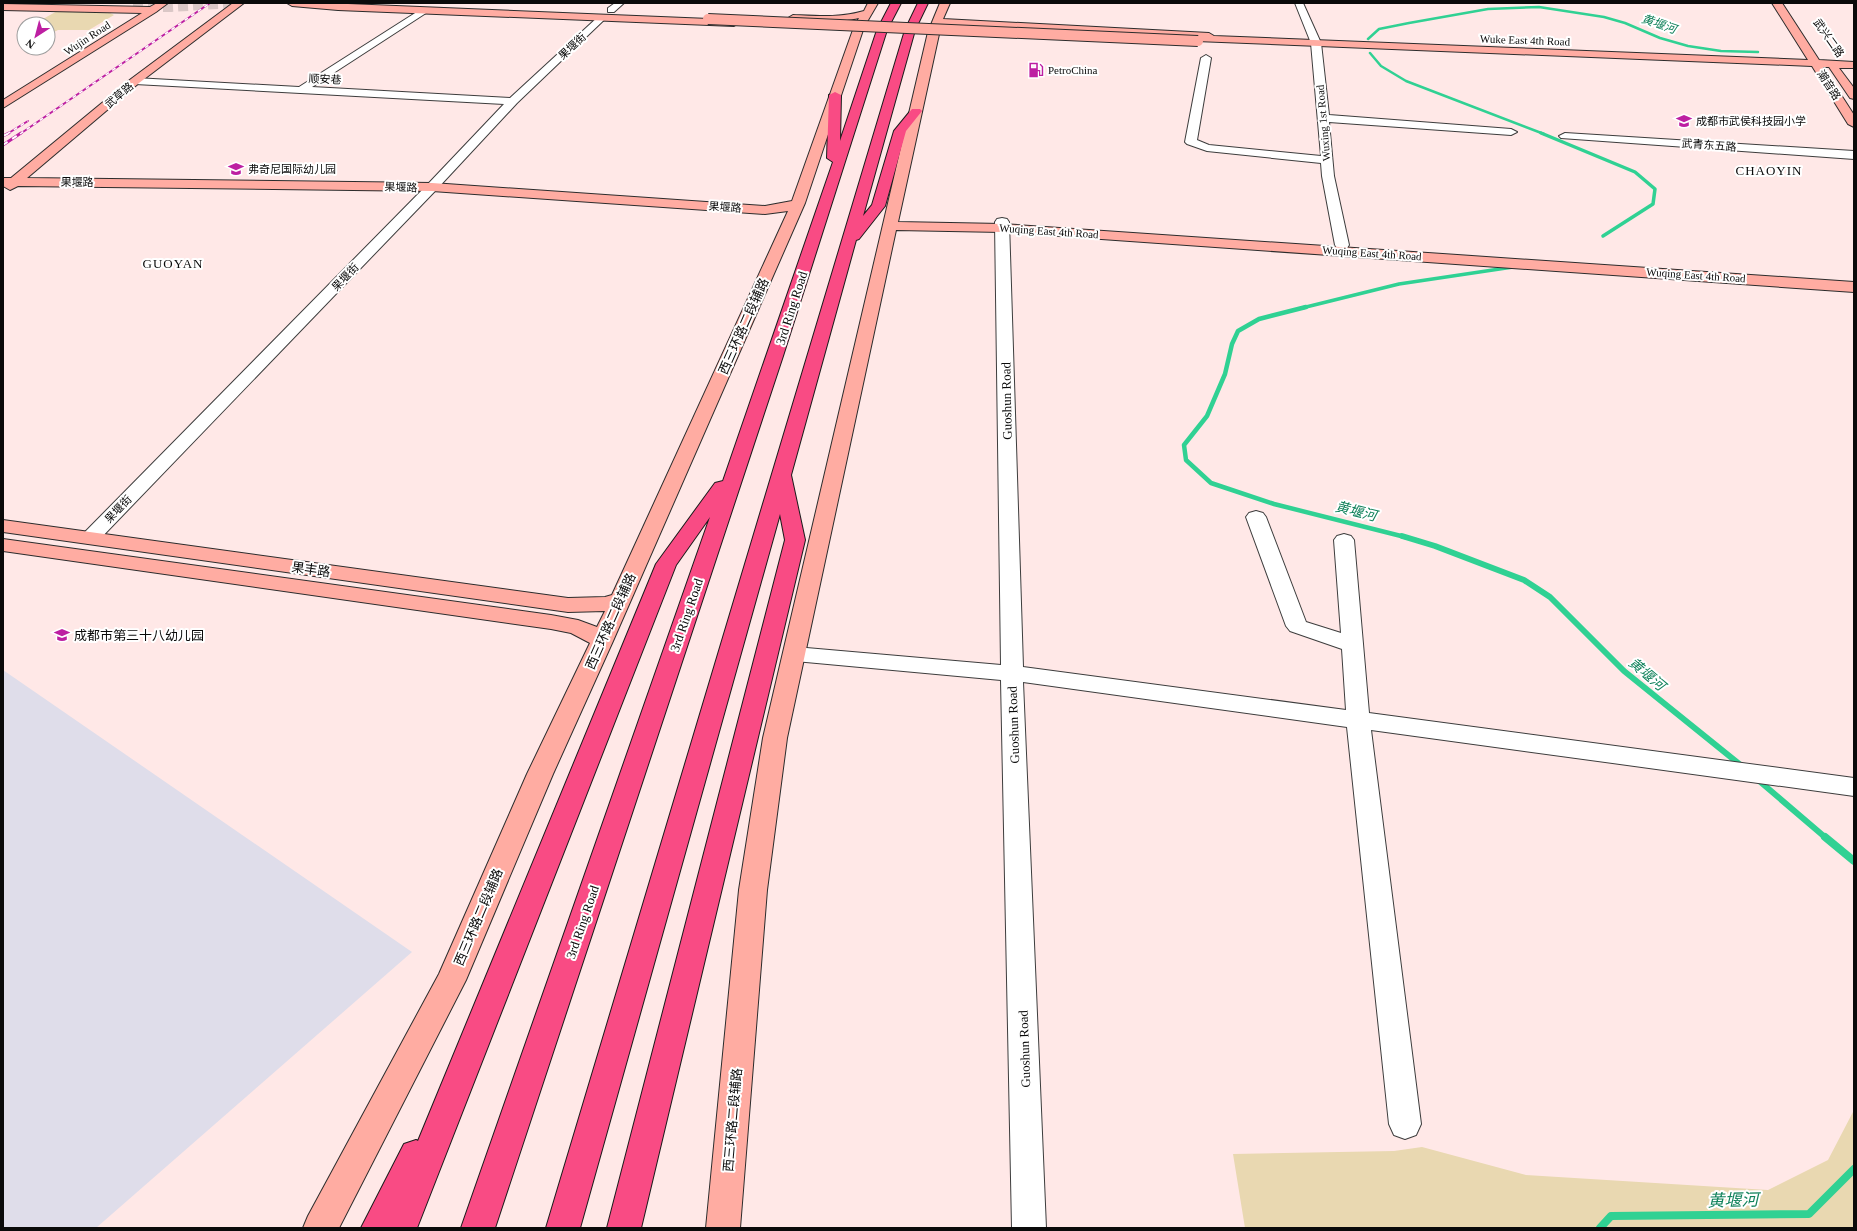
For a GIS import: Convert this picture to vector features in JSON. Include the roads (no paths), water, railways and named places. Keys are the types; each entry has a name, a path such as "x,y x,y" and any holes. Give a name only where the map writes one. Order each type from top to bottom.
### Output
{"highway":[{"name":"3rd Ring Road","path":"478,1228 775,356 882,30 896,3"},
{"path":"562,1228 910,30 923,3"},
{"path":"832,181 835,95"},
{"path":"848,245 878,206 900,131 916,111"},
{"path":"400,1228 639,635 666,564 736,468"},
{"path":"624,1228 795,540 781,473"},
{"path":"378,1228 474,1045"}],"street":[{"name":"Wujin Road","path":"3,94 146,6 163,3"},
{"name":"武草路","path":"9,189 131,79 233,3"},
{"name":"武草路","path":"9,189 135,81 239,3"},
{"path":"292,3 425,7 495,6 578,9 606,14 825,27 846,32 854,40"},
{"path":"325,3 520,11"},
{"path":"368,3 520,11 565,16"},
{"name":"果堰街","path":"90,538 429,190 513,101 606,14 620,3"},
{"name":"Wuxing 1st Road","path":"1299,3 1316,45 1324,118 1328,176 1342,245"},
{"name":"潮音路","path":"1777,3 1815,65 1854,124"},
{"path":"3,5 146,6"},
{"path":"3,5 146,6"},
{"name":"Wujin Road","path":"3,105 146,6"},
{"path":"495,6 520,11"},
{"path":"301,90 425,7 481,13 565,16 606,14 819,19 855,17 870,8"},
{"name":"西三环路二段辅路","path":"320,1228 451,980 540,774 602,641 798,203 854,40 859,27 870,8"},
{"path":"481,13 578,9"},
{"name":"Wuke East 4th Road","path":"520,11 1815,65 1854,69"},
{"path":"939,19 1199,44 1271,43"},
{"name":"西三环路二段辅路","path":"723,1228 753,890 774,738 795,654 916,111 939,19"},
{"name":"武兴二路","path":"1823,52 1833,66"},
{"path":"1206,58 1191,142 1207,148 1327,160"},
{"name":"Wuke East 4th Road","path":"1833,66 1854,65"},
{"name":"潮音路","path":"1833,66 1854,96"},
{"name":"顺安巷","path":"135,81 513,101"},
{"path":"1324,118 1511,132"},
{"name":"武青东五路","path":"1565,136 1854,155"},
{"path":"34,166 62,185"},
{"name":"果堰路","path":"9,189 62,185 429,190 764,210 786,207 798,203"},
{"name":"果堰路","path":"429,190 762,215 778,218 789,223"},
{"name":"Wuqing East 4th Road","path":"891,223 1002,225 1342,245 1854,280"},
{"name":"Wuqing East 4th Road","path":"1002,225 1854,287"},
{"name":"Guoshun Road","path":"1002,225 1012,673 1029,1228"},
{"path":"1256,517 1297,626 1352,645"},
{"name":"果丰路","path":"3,526 568,605 605,604 620,600"},
{"path":"1344,540 1358,721 1405,1124"},
{"name":"果丰路","path":"3,545 551,622 577,627 594,633 602,641"},
{"path":"795,654 1012,673 1854,787"}],"waterway":[{"name":"黄堰河","path":"1368,39 1379,29 1409,23 1488,9 1539,7 1604,17 1625,23 1660,38 1688,46 1721,51 1758,52"},
{"name":"黄堰河","path":"1370,53 1381,66 1406,81 1544,134"},
{"name":"黄堰河","path":"1541,133 1635,172 1655,189 1653,204 1603,236"},
{"name":"黄堰河","path":"1305,307 1399,284 1513,267"},
{"name":"黄堰河","path":"1305,307 1259,319 1238,331 1232,344 1225,374 1207,416 1184,445 1186,460 1211,483 1274,504 1405,537"},
{"name":"黄堰河","path":"1402,536 1435,546 1524,580 1550,597 1624,671 1743,767"},
{"name":"黄堰河","path":"1757,779 1826,838"},
{"name":"黄堰河","path":"1825,837 1854,861"},
{"name":"黄堰河","path":"1600,1228 1611,1216 1809,1214 1854,1169"}],"tunnel":[{"path":"133,7 171,7 232,3"}],"railway":[{"path":"20,134 210,3"},
{"path":"7,134 28,121"},
{"path":"3,145 21,133"},
{"path":"3,136 7,134"}],"place":[{"name":"PetroChina","path":"1036,70"},
{"name":"成都市武侯科技园小学","path":"1684,121"},
{"name":"弗奇尼国际幼儿园","path":"236,169"},
{"name":"成都市第三十八幼儿园","path":"62,635"}],"district":[{"name":"CHAOYIN","path":"1769,170"},
{"name":"GUOYAN","path":"173,263"}]}
